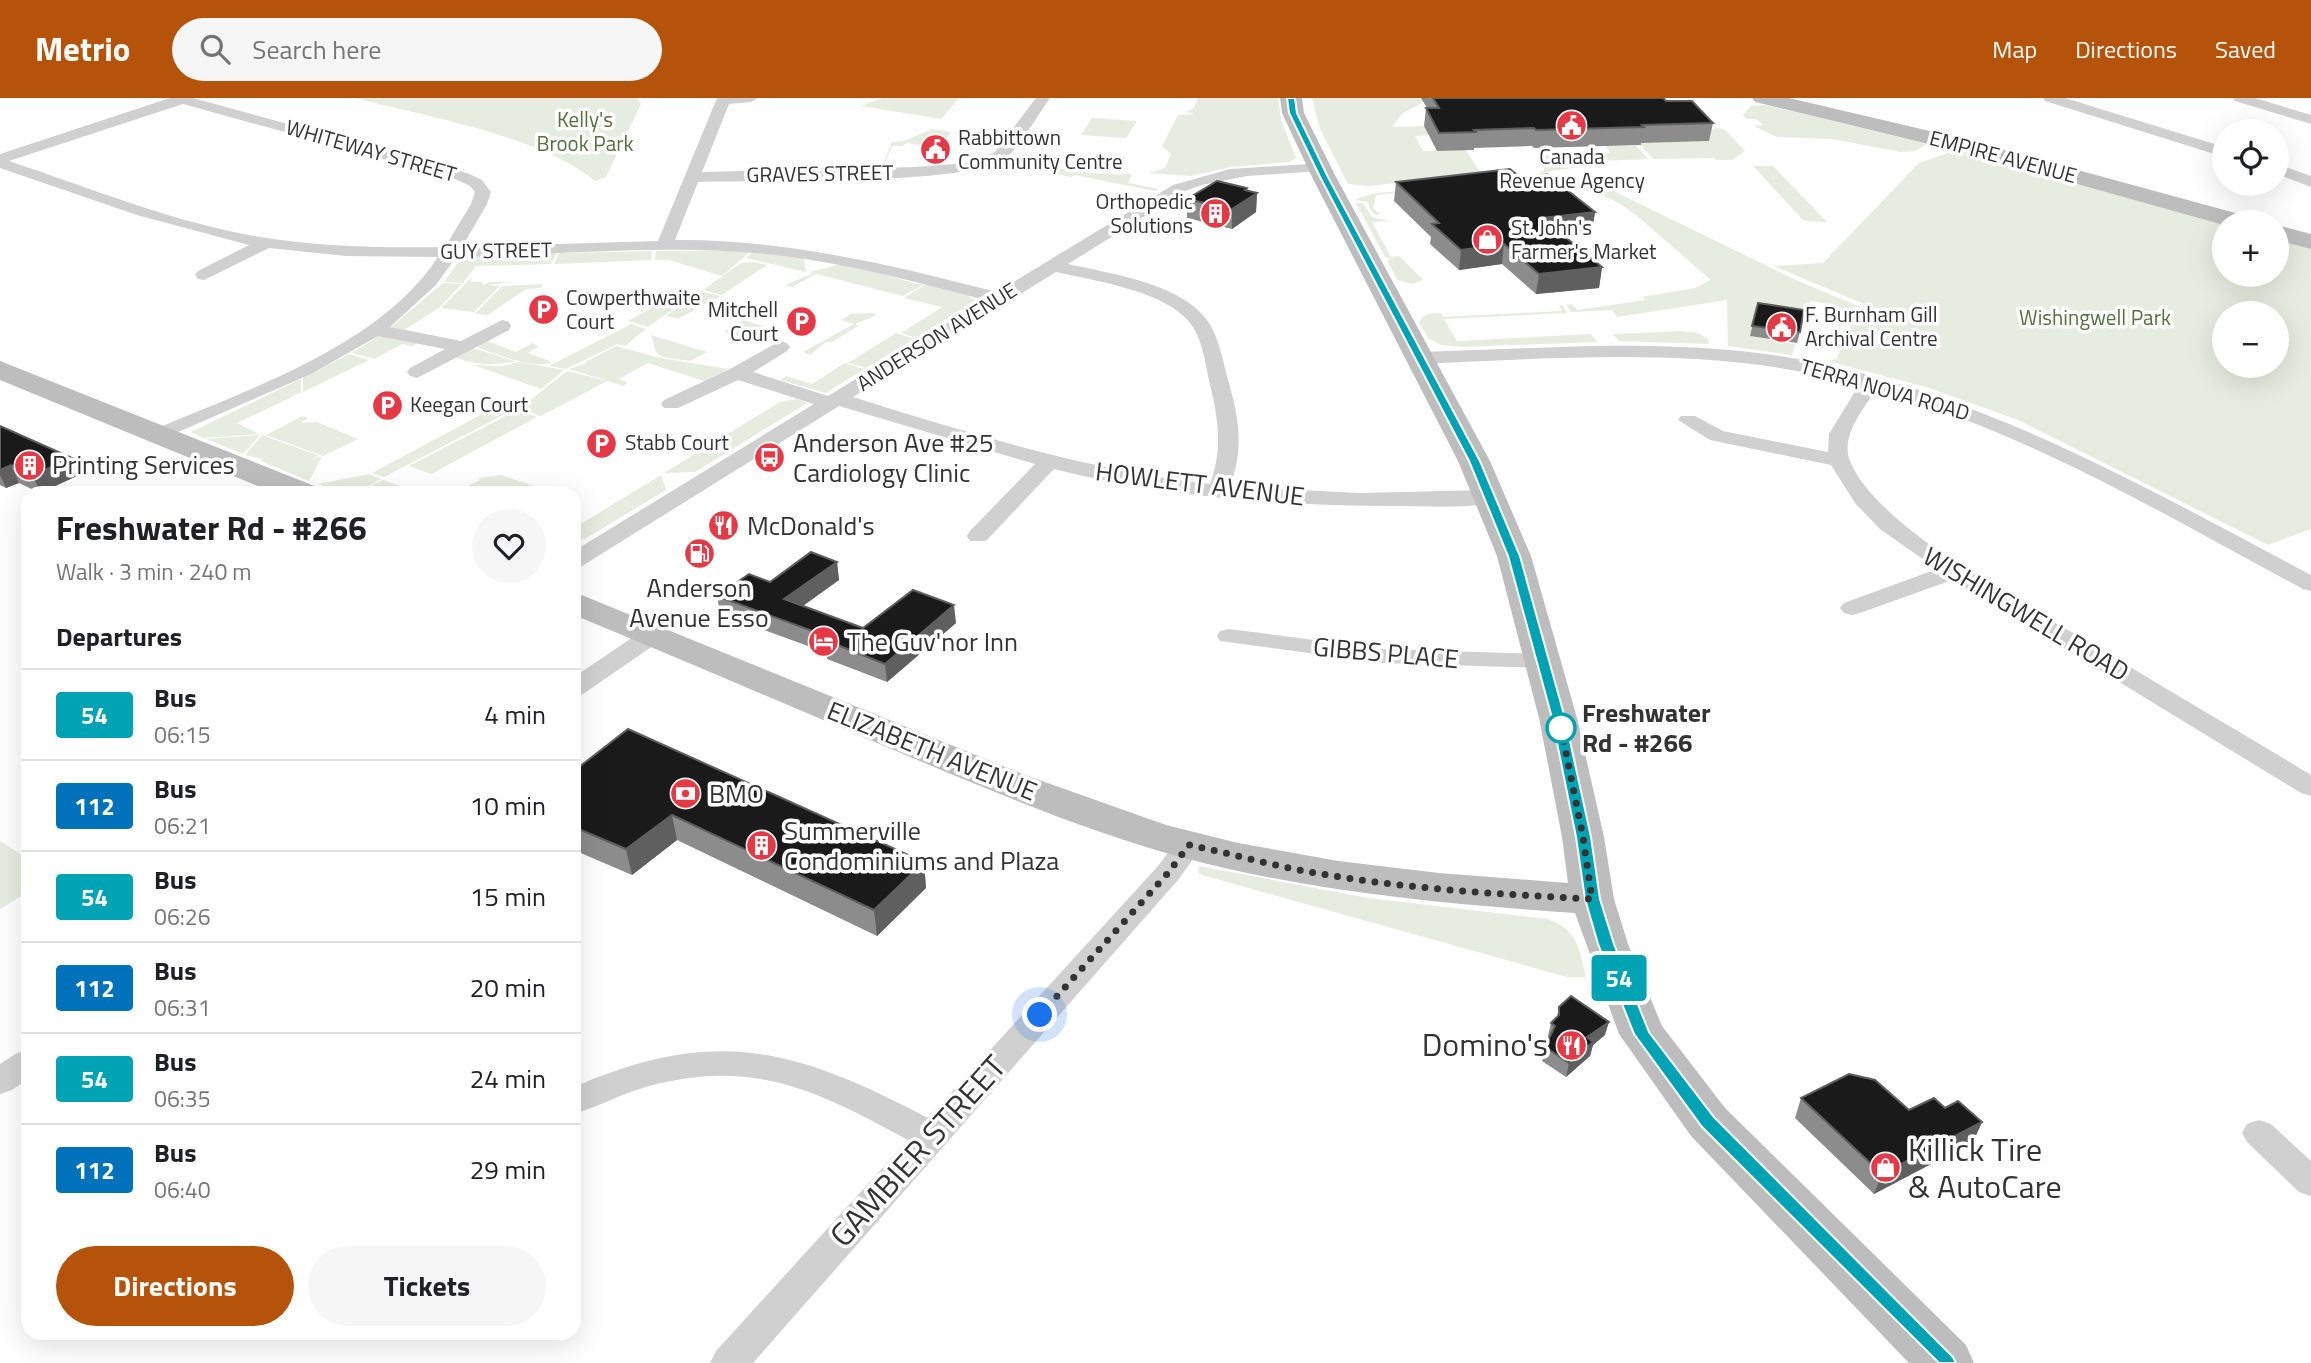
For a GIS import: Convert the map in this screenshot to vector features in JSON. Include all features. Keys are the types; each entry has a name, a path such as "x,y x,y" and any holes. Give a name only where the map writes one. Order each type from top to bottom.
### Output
{"main road":[{"path":"1291,98 1293,113 1318,166 1474,461 1522,579 1544,661 1583,837 1592,899 1606,944 1642,1034 1668,1072 1733,1149 1946,1363"},
{"path":"1300,125 1307,116 1305,98"},
{"name":"EMPIRE AVENUE","path":"1762,98 1968,147 2212,214"},
{"path":"2289,236 2311,242"},
{"path":"0,370 287,486"},
{"name":"ELIZABETH AVENUE","path":"581,605 1001,781 1189,845 1293,869 1367,880 1476,892 1592,899"}],"street":[{"path":"664,246 724,99 751,98"},
{"name":"GRAVES STREET","path":"692,177 928,171 970,167 1000,155 1043,98"},
{"path":"2050,98 2212,148"},
{"path":"2240,98 2311,120"},
{"path":"0,161 181,99"},
{"name":"WHITEWAY STREET","path":"160,434 298,372 373,329 420,291 449,252 482,196 481,187 476,183 181,99"},
{"name":"GUY STREET","path":"0,161 196,227 266,243 333,250 449,252 738,246 812,253 861,262 999,298"},
{"name":"ANDERSON AVENUE","path":"581,557 1167,194 1199,180 1239,171 1318,166"},
{"path":"2289,174 2311,182"},
{"path":"204,275 266,243"},
{"path":"1054,266 1154,293 1184,308 1201,325 1230,425 1228,467 1218,491"},
{"path":"418,372 502,326"},
{"path":"373,329 464,347"},
{"path":"671,404 714,381 737,373 780,347"},
{"name":"TERRA NOVA ROAD","path":"1420,358 1614,351 1694,352 1792,364 1871,382 1961,410 2028,438 2311,584"},
{"path":"737,373 834,401"},
{"path":"1688,420 1717,436 1838,460 1839,434 1871,382"},
{"name":"HOWLETT AVENUE","path":"834,401 1049,462 1142,481 1218,491 1352,498 1489,497"},
{"name":"WISHINGWELL ROAD","path":"1838,460 1863,498 1888,524 1954,571 2311,788"},
{"path":"978,536 1049,462"},
{"path":"1852,608 1954,571"},
{"path":"581,684 651,636"},
{"name":"GIBBS PLACE","path":"1229,636 1382,656 1544,661"},
{"name":"GAMBIER STREET","path":"729,1363 1168,873 1189,845"},
{"path":"581,1098 623,1081 664,1070 722,1064 762,1065 787,1070 828,1085 931,1136"},
{"path":"0,1081 21,1067"},
{"path":"2259,1133 2311,1182"}],"green space":[{"name":"Kelly's Brook Park","path":"355,98 637,98 641,104 606,177 595,181 572,165 514,140 447,120"},
{"path":"882,98 959,98 941,119 861,106"},
{"path":"1198,98 1278,98 1281,120 1296,158 1290,162 1230,167 1191,176 1149,173 1165,168 1171,154 1162,146 1178,115 1195,114 1186,112 1194,108"},
{"path":"1312,98 1421,98 1423,102 1402,114 1392,127 1424,126 1429,135 1415,136 1423,151 1466,150 1479,171 1474,174 1369,186 1348,184 1320,129"},
{"path":"1765,105 1926,143 1916,151 1901,152 1832,139 1777,137 1754,126 1763,125 1756,119 1746,119 1743,115 1751,106"},
{"path":"1092,118 1137,121 1126,138 1081,135"},
{"path":"932,129 951,132 942,145 934,147 907,143 892,146 883,168 874,168 882,167 892,142 904,141"},
{"path":"1724,129 1745,151 1732,160 1653,159 1639,143 1708,141 1700,131"},
{"path":"1606,146 1636,146 1648,159 1599,161 1600,164 1538,173 1544,170 1541,159 1547,155 1610,153"},
{"name":"Wishingwell Park","path":"1954,151 2212,221 2212,287 2289,287 2289,242 2311,248 2311,529 2268,545 2018,420 1929,388 1828,361 1837,359 1847,332 1852,329 1849,328 1855,323 1853,315 1828,304 1811,301 1799,311 1750,336 1795,344 1792,355 1728,346 1727,300 1617,317 1612,310 1571,312 1566,305 1571,304 1578,310 1645,300 1642,297 1695,288 1711,280 1636,215 1598,193 1532,179 1376,195 1373,208 1380,214 1376,215 1371,211 1368,202 1355,200 1371,194 1529,176 1593,181 1798,281 1863,308 1864,304 1774,266 1823,263 1919,163"},
{"path":"1008,162 1101,174 1132,174 1128,183 1159,189 1155,191 1075,175 1071,177"},
{"path":"1753,166 1773,166 1827,222 1804,221"},
{"path":"1356,203 1363,203 1372,217 1389,221 1372,222 1391,257 1399,256 1423,280 1412,284 1397,280 1387,260 1392,259 1385,257"},
{"path":"652,251 651,260 554,264 559,253"},
{"path":"656,251 751,251 722,276 669,260 655,260"},
{"path":"754,251 803,255 806,272 746,258"},
{"path":"557,253 551,264 476,266 463,283 444,282 459,261 471,256"},
{"path":"741,263 767,265 722,295 703,290"},
{"path":"845,263 924,284 903,296 816,274 792,287 785,285 812,274 810,272"},
{"path":"473,276 470,282 482,282 483,285 489,282 513,282 488,285 500,286 474,312 441,308"},
{"path":"443,283 462,284 439,308 404,330 391,327"},
{"path":"543,284 541,288 526,289 488,315 475,314 502,286"},
{"path":"926,284 966,294 975,301 916,338 901,333 942,307 904,298"},
{"path":"701,291 720,296 678,319 666,316"},
{"path":"679,293 694,294 648,327 628,321"},
{"path":"1559,305 1562,305 1567,313 1444,319 1457,341 1591,334 1597,342 1461,347 1441,345 1428,338 1419,322 1434,313 1441,313 1443,317 1562,311"},
{"path":"851,314 877,315 855,324 858,326 832,342 826,342 810,355 803,352 854,324 841,320"},
{"path":"743,320 776,330 756,341 724,332"},
{"path":"631,324 646,329 625,346 617,344 566,369 549,366"},
{"path":"1681,331 1698,333 1708,339 1709,344 1619,341 1613,334"},
{"path":"896,333 915,339 866,368 848,363"},
{"path":"380,335 421,342 411,346 402,344 374,359 352,353"},
{"path":"651,335 707,352 690,361 662,357 656,352"},
{"path":"487,341 516,352 533,343 538,347 528,353 552,362 525,363 477,347"},
{"path":"616,346 660,358 729,369 704,381 648,363 619,379 627,382 624,386 569,369 587,363 585,362"},
{"path":"473,348 516,361 486,364 456,358"},
{"path":"349,354 369,360 303,392 303,378"},
{"path":"519,362 564,370 541,389 473,365 503,366"},
{"path":"845,363 864,369 826,393 780,380 786,376 812,384"},
{"path":"567,371 607,381 541,416 519,409"},
{"path":"301,379 301,393 277,396 298,394 237,423 259,434 203,438 191,432"},
{"path":"797,399 807,403 695,472 664,473 780,402"},
{"path":"501,404 515,409 384,477 372,473"},
{"path":"517,410 537,417 431,474 409,466"},
{"path":"302,416 308,418 301,423 317,422 358,439 323,456 266,435"},
{"path":"260,435 243,454 206,439"},
{"path":"262,435 320,456 309,459 322,457 309,481 261,461 263,459 245,455"},
{"path":"369,474 381,479 368,486 318,484"},
{"path":"501,475 534,486 468,486 480,480 478,478"},
{"path":"661,475 666,490 585,539 581,539 581,524"},
{"path":"383,480 401,486 371,486"},
{"path":"0,841 21,854 21,896 0,909"},
{"path":"1199,866 1368,898 1547,919 1565,928 1576,941 1586,977 1567,977 1202,875 1198,872"}],"building":[{"path":"1433,98 1663,98 1666,101 1692,101 1713,123 1439,133 1426,108 1439,108"},
{"name":"St. John's Farmer's Market","path":"1510,169 1521,178 1547,174 1595,212 1542,218 1602,267 1539,274 1504,244 1461,250 1432,224 1439,223 1396,182"},
{"path":"1217,181 1257,193 1232,209 1187,199"},
{"path":"1758,303 1804,310 1800,332 1752,326"},
{"path":"0,426 72,458 33,475 11,465 0,470"},
{"path":"811,552 837,562 784,599 863,628 913,590 954,605 885,664 825,640 829,637 717,596 749,574 770,582"},
{"name":"Summerville Condominiums and Plaza","path":"628,729 924,862 874,910 672,815 626,849 581,830 581,766"},
{"name":"Domino's","path":"1571,996 1609,1022 1587,1037 1593,1042 1569,1063 1545,1047 1555,1026 1551,1023 1559,1015 1559,1007"},
{"path":"1849,1074 1875,1080 1909,1110 1934,1098 1945,1108 1958,1101 1982,1122 1882,1174 1801,1098"}],"bus line":[{"name":"54","path":"1291,98 1293,113 1324,177 1474,461 1514,556 1533,617 1558,718 1583,837 1592,899 1606,944 1642,1034 1708,1122 1946,1363"}],"place":[{"name":"Canada Revenue Agency","path":"1572,125"},
{"name":"Rabbittown Community Centre","path":"935,150"},
{"name":"Orthopedic Solutions","path":"1216,214"},
{"name":"St. John's Farmer's Market","path":"1488,240"},
{"name":"Cowperthwaite Court","path":"543,310"},
{"name":"Mitchell Court","path":"801,322"},
{"name":"F. Burnham Gill Archival Centre","path":"1782,327"},
{"name":"Keegan Court","path":"387,405"},
{"name":"Stabb Court","path":"602,443"},
{"name":"Anderson Ave #25 Cardiology Clinic","path":"770,458"},
{"name":"Printing Services","path":"29,465"},
{"name":"McDonald's","path":"724,526"},
{"name":"Anderson Avenue Esso","path":"699,553"},
{"name":"The Guv'nor Inn","path":"824,642"},
{"name":"Freshwater Rd - #266","path":"1561,728"},
{"name":"BMO","path":"686,794"},
{"name":"Summerville Condominiums and Plaza","path":"761,846"},
{"name":"Domino's","path":"1571,1045"},
{"name":"Killick Tire & AutoCare","path":"1885,1168"}],"route":[{"path":"1040,1015 1168,873 1189,845 1331,875 1476,892 1592,899 1583,837 1561,728"}]}
